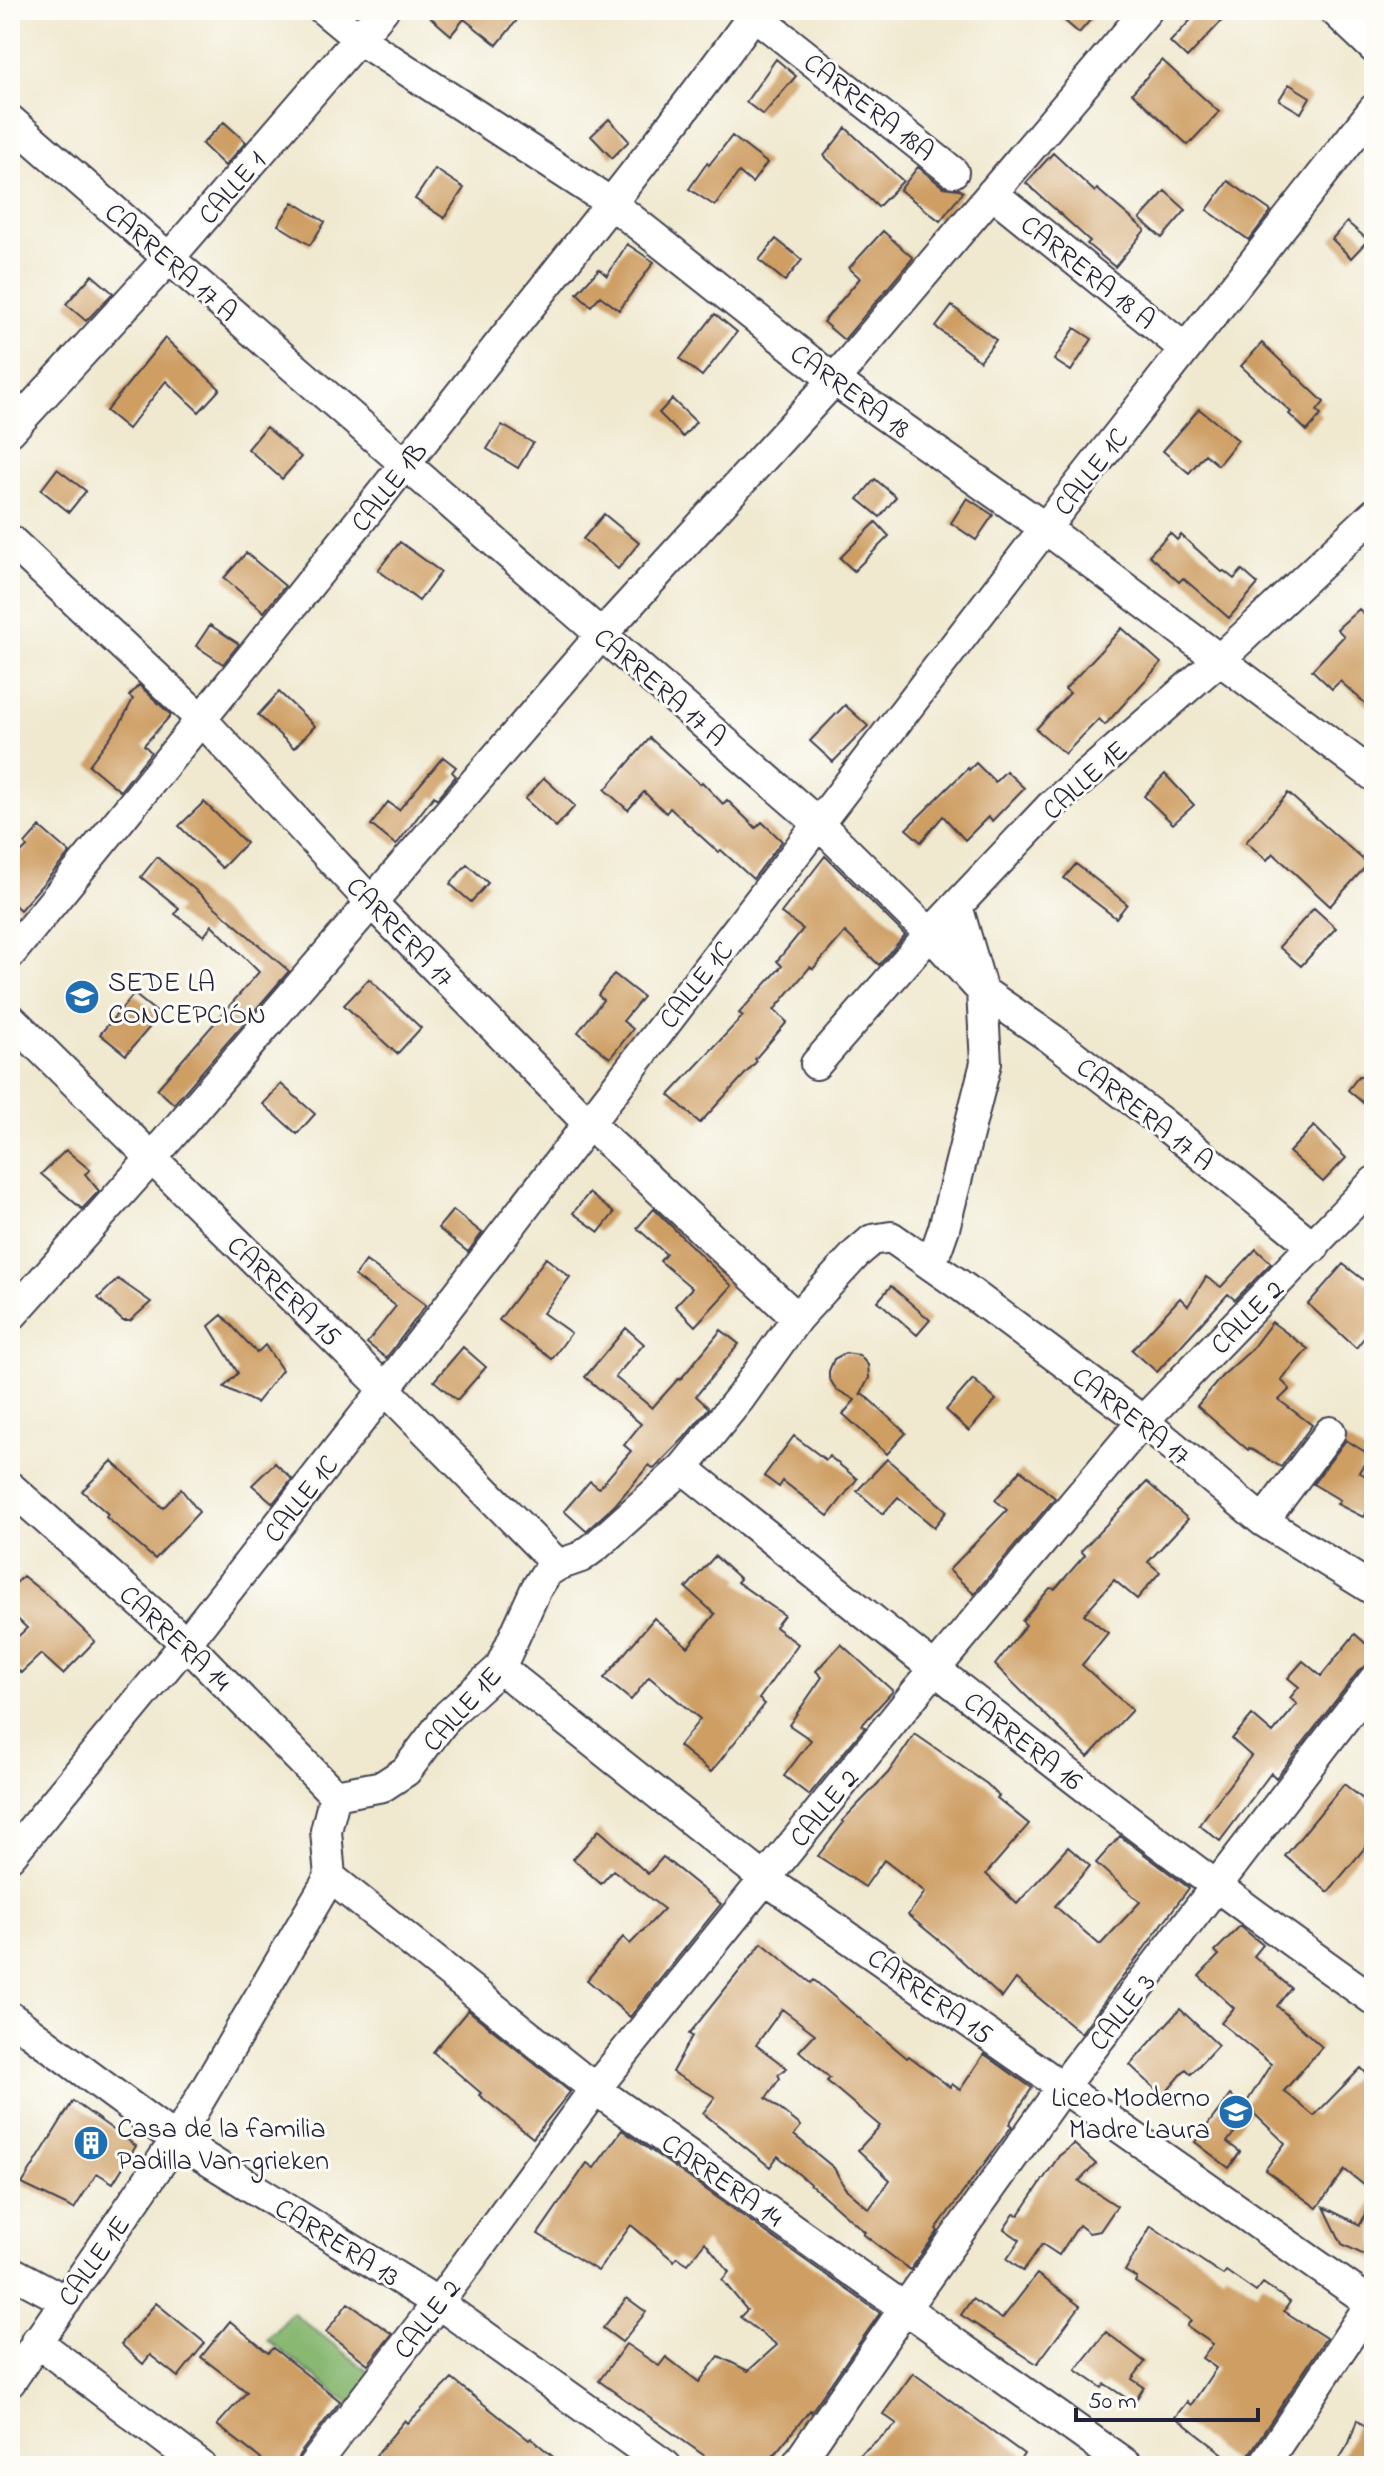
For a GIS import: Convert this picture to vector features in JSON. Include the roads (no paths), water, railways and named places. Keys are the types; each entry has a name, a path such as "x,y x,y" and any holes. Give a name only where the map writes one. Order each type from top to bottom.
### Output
{"street":[{"name":"CARRERA 18","path":"324,10 359,39 611,203 834,380 1045,528 1374,776"},
{"name":"CALLE 1","path":"10,431 169,258 383,10"},
{"path":"10,1317 151,1159 602,634 834,380 1147,10"},
{"path":"1334,10 1374,48"},
{"name":"CARRERA 18A","path":"753,11 953,172"},
{"name":"CALLE 1B","path":"10,954 202,720 611,203 753,11"},
{"name":"CALLE 1C","path":"10,1856 186,1643 385,1389 1045,528 1374,109"},
{"name":"CARRERA 17 A","path":"10,120 819,824 930,934 982,991 1052,1039 1162,1123 1314,1247"},
{"name":"CARRERA 18 A","path":"992,193 1185,349"},
{"name":"CALLE 1E","path":"816,1064 930,934 1051,806 1219,660 1374,514"},
{"name":"CARRERA 17","path":"10,540 202,720 370,901 587,1122 797,1318"},
{"path":"931,1265 944,1228 986,1063 982,991 957,906"},
{"name":"CARRERA 15","path":"10,1018 558,1565"},
{"name":"CALLE 2","path":"313,2466 438,2303 595,2089 934,1670 1143,1421 1374,1182"},
{"name":"CARRERA 17","path":"891,1237 1143,1421 1263,1521 1374,1590"},
{"name":"CALLE 1E","path":"335,1795 383,1786 406,1771 448,1715 500,1668 536,1589 547,1572 581,1557 596,1546 683,1468 740,1398 797,1318 872,1240 891,1237"},
{"path":"1263,1521 1330,1432"},
{"name":"CARRERA 16","path":"683,1468 934,1670 1194,1867 1216,1887 1374,2000"},
{"name":"CARRERA 14","path":"10,1487 186,1643 335,1795"},
{"name":"CARRERA 15","path":"500,1668 765,1879 1373,2303"},
{"name":"CALLE 3","path":"796,2466 1063,2086 1374,1680"},
{"path":"330,1877 326,1831 335,1795"},
{"name":"CALLE 1E","path":"10,2382 176,2140 330,1877"},
{"name":"CARRERA 14","path":"330,1877 595,2089 1128,2466"},
{"name":"CARRERA 13","path":"10,2017 176,2140 438,2303 666,2466"},
{"path":"10,2271 66,2301"},
{"path":"1263,2466 1373,2303"},
{"path":"36,2341 201,2466"}],"place":[{"name":"SEDE LA CONCEPCIÓN","path":"82,997"},
{"name":"Liceo Moderno Madre Laura","path":"1236,2112"},
{"name":"Casa de la familia Padilla Van-grieken","path":"91,2143"}]}
